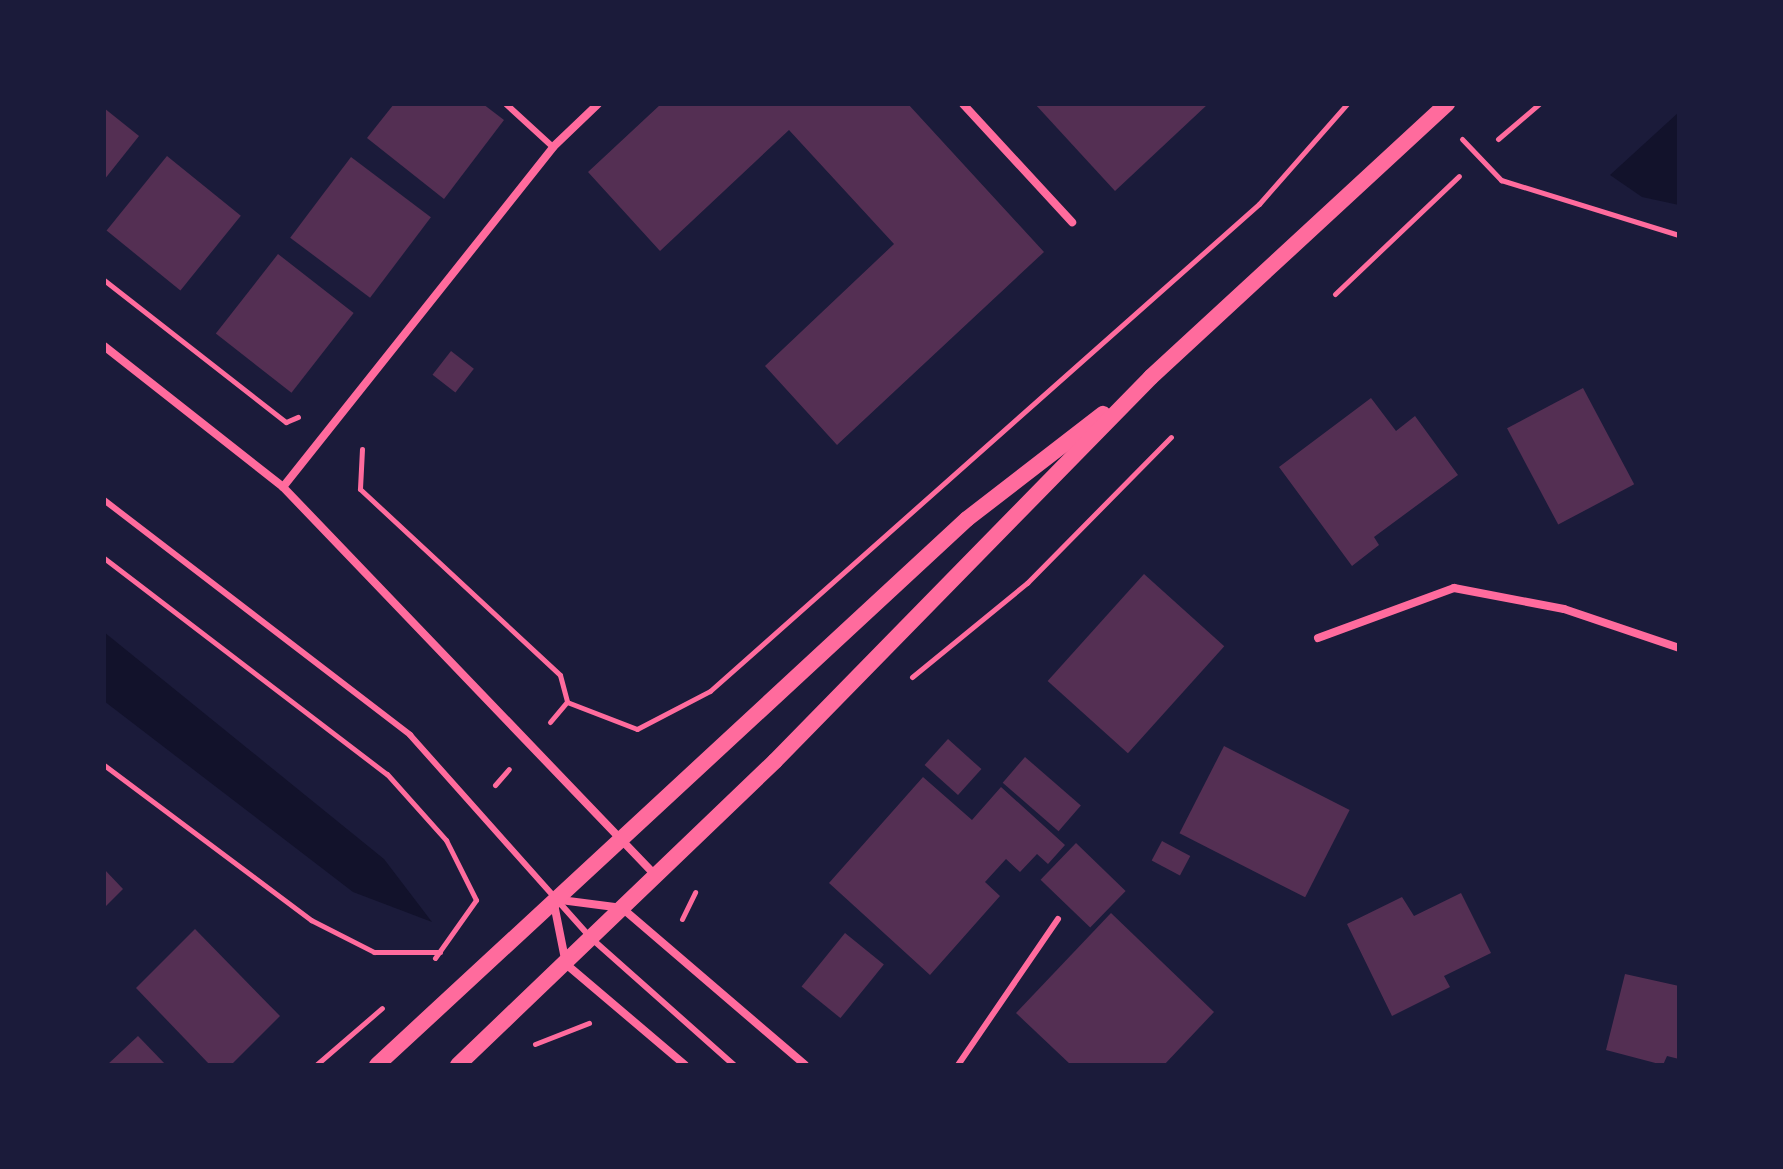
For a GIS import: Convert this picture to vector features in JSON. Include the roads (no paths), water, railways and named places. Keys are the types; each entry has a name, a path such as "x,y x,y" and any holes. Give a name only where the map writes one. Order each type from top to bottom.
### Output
{"main road":[{"path":"458,1065 657,877 1151,377 1443,109 1457,104"},
{"path":"377,1065 967,519 1151,377"}],"street":[{"path":"283,487 553,147 598,104"},
{"path":"963,104 1072,222"},
{"path":"104,346 283,487 532,743 657,877"},
{"path":"1318,638 1454,588 1564,609 1679,648"},
{"path":"685,1065 566,964 553,899 622,908 805,1065"}],"lane":[{"path":"506,104 553,147"},
{"path":"104,500 410,735 477,805 553,899 592,939 734,1065"},
{"path":"972,1065 960,1062 1058,919"}]}
